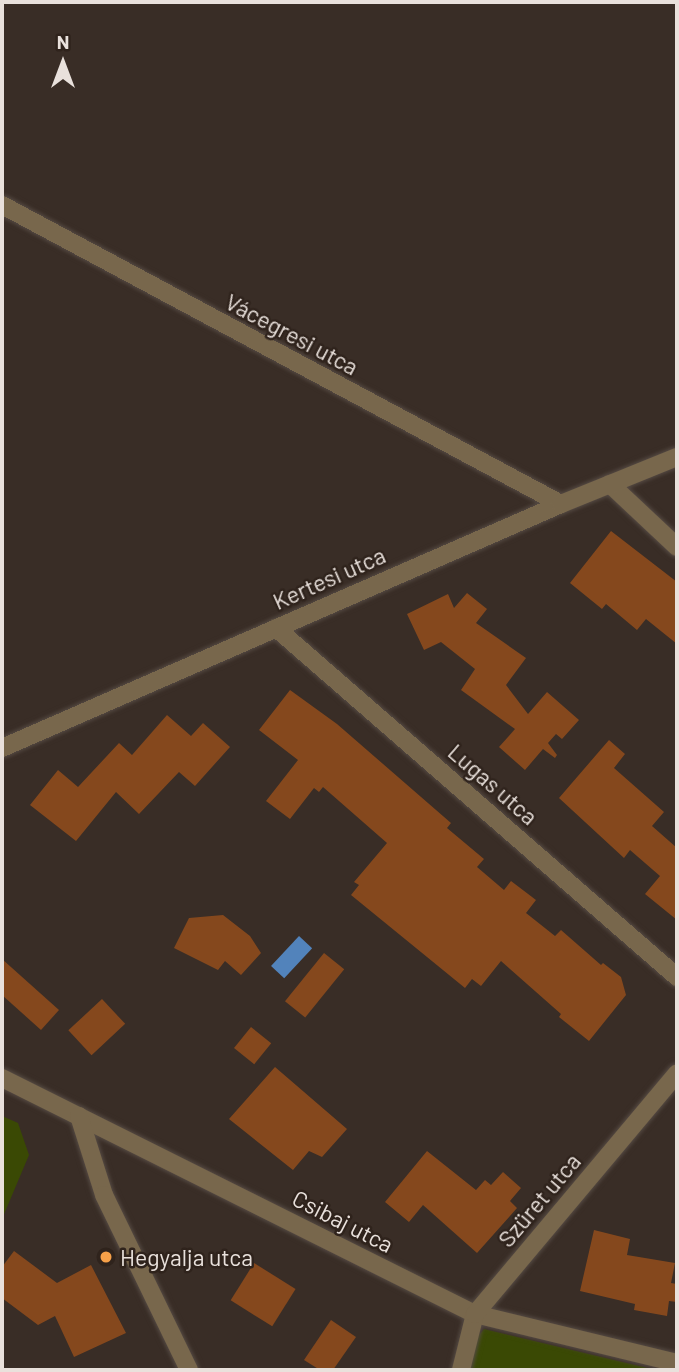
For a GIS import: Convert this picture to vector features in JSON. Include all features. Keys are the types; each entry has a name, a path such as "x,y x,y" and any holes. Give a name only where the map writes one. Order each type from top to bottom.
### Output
{"street":[{"name":"Vácegresi utca","path":"2,205 561,504"},
{"name":"Kertesi utca","path":"2,748 561,504 677,457"},
{"path":"610,484 677,547"},
{"name":"Lugas utca","path":"276,628 677,978"},
{"name":"Szüret utca","path":"461,1370 475,1314 677,1073"},
{"name":"Csibaj utca","path":"2,1078 475,1314 677,1363"},
{"path":"79,1116 104,1195 189,1370"}],"green space":[{"path":"2,1116 18,1123 29,1155 2,1219"},
{"path":"484,1329 656,1370 467,1370 471,1345"}],"water":[{"path":"299,936 312,948 284,978 271,966"}],"building":[{"path":"611,531 677,582 677,644 646,619 637,630 606,604 602,609 570,583"},
{"path":"467,593 487,609 476,623 526,658 506,685 528,714 547,692 579,720 562,739 556,734 548,743 557,755 555,758 543,749 525,770 499,747 515,729 461,690 475,669 441,642 424,650 407,614 448,594 454,608"},
{"path":"290,690 337,724 451,823 447,828 484,859 477,867 504,890 511,881 536,900 526,913 555,936 561,930 601,965 603,963 621,977 626,995 589,1041 559,1017 561,1014 501,961 481,986 472,979 465,988 351,895 359,885 354,882 387,843 323,787 319,792 314,788 290,819 266,801 298,760 259,730"},
{"path":"167,715 191,736 203,723 230,747 195,786 179,772 139,814 116,792 76,841 30,805 58,770 78,787 119,743 132,755"},
{"path":"609,740 625,754 614,768 664,812 652,826 677,848 677,920 645,894 660,876 630,850 624,858 559,798"},
{"path":"223,915 250,936 261,953 241,975 225,961 218,970 174,948 189,918"},
{"path":"324,953 344,969 305,1018 285,1001"},
{"path":"2,959 59,1010 41,1030 2,995"},
{"path":"102,999 125,1024 92,1055 68,1030"},
{"path":"251,1027 271,1043 254,1064 234,1048"},
{"path":"275,1067 347,1129 322,1157 309,1151 293,1170 229,1119"},
{"path":"427,1151 476,1190 485,1180 491,1185 503,1172 521,1188 510,1201 517,1208 477,1253 423,1205 409,1222 385,1202"},
{"path":"594,1230 630,1239 627,1255 675,1263 671,1283 677,1284 677,1302 669,1301 667,1316 634,1310 635,1304 580,1291"},
{"path":"14,1251 57,1283 91,1265 126,1333 74,1357 55,1316 38,1325 2,1298 2,1267"},
{"path":"254,1263 296,1289 272,1326 231,1300"},
{"path":"331,1320 356,1337 333,1370 320,1370 304,1360"}],"place":[{"name":"Hegyalja utca","path":"106,1257"}]}
